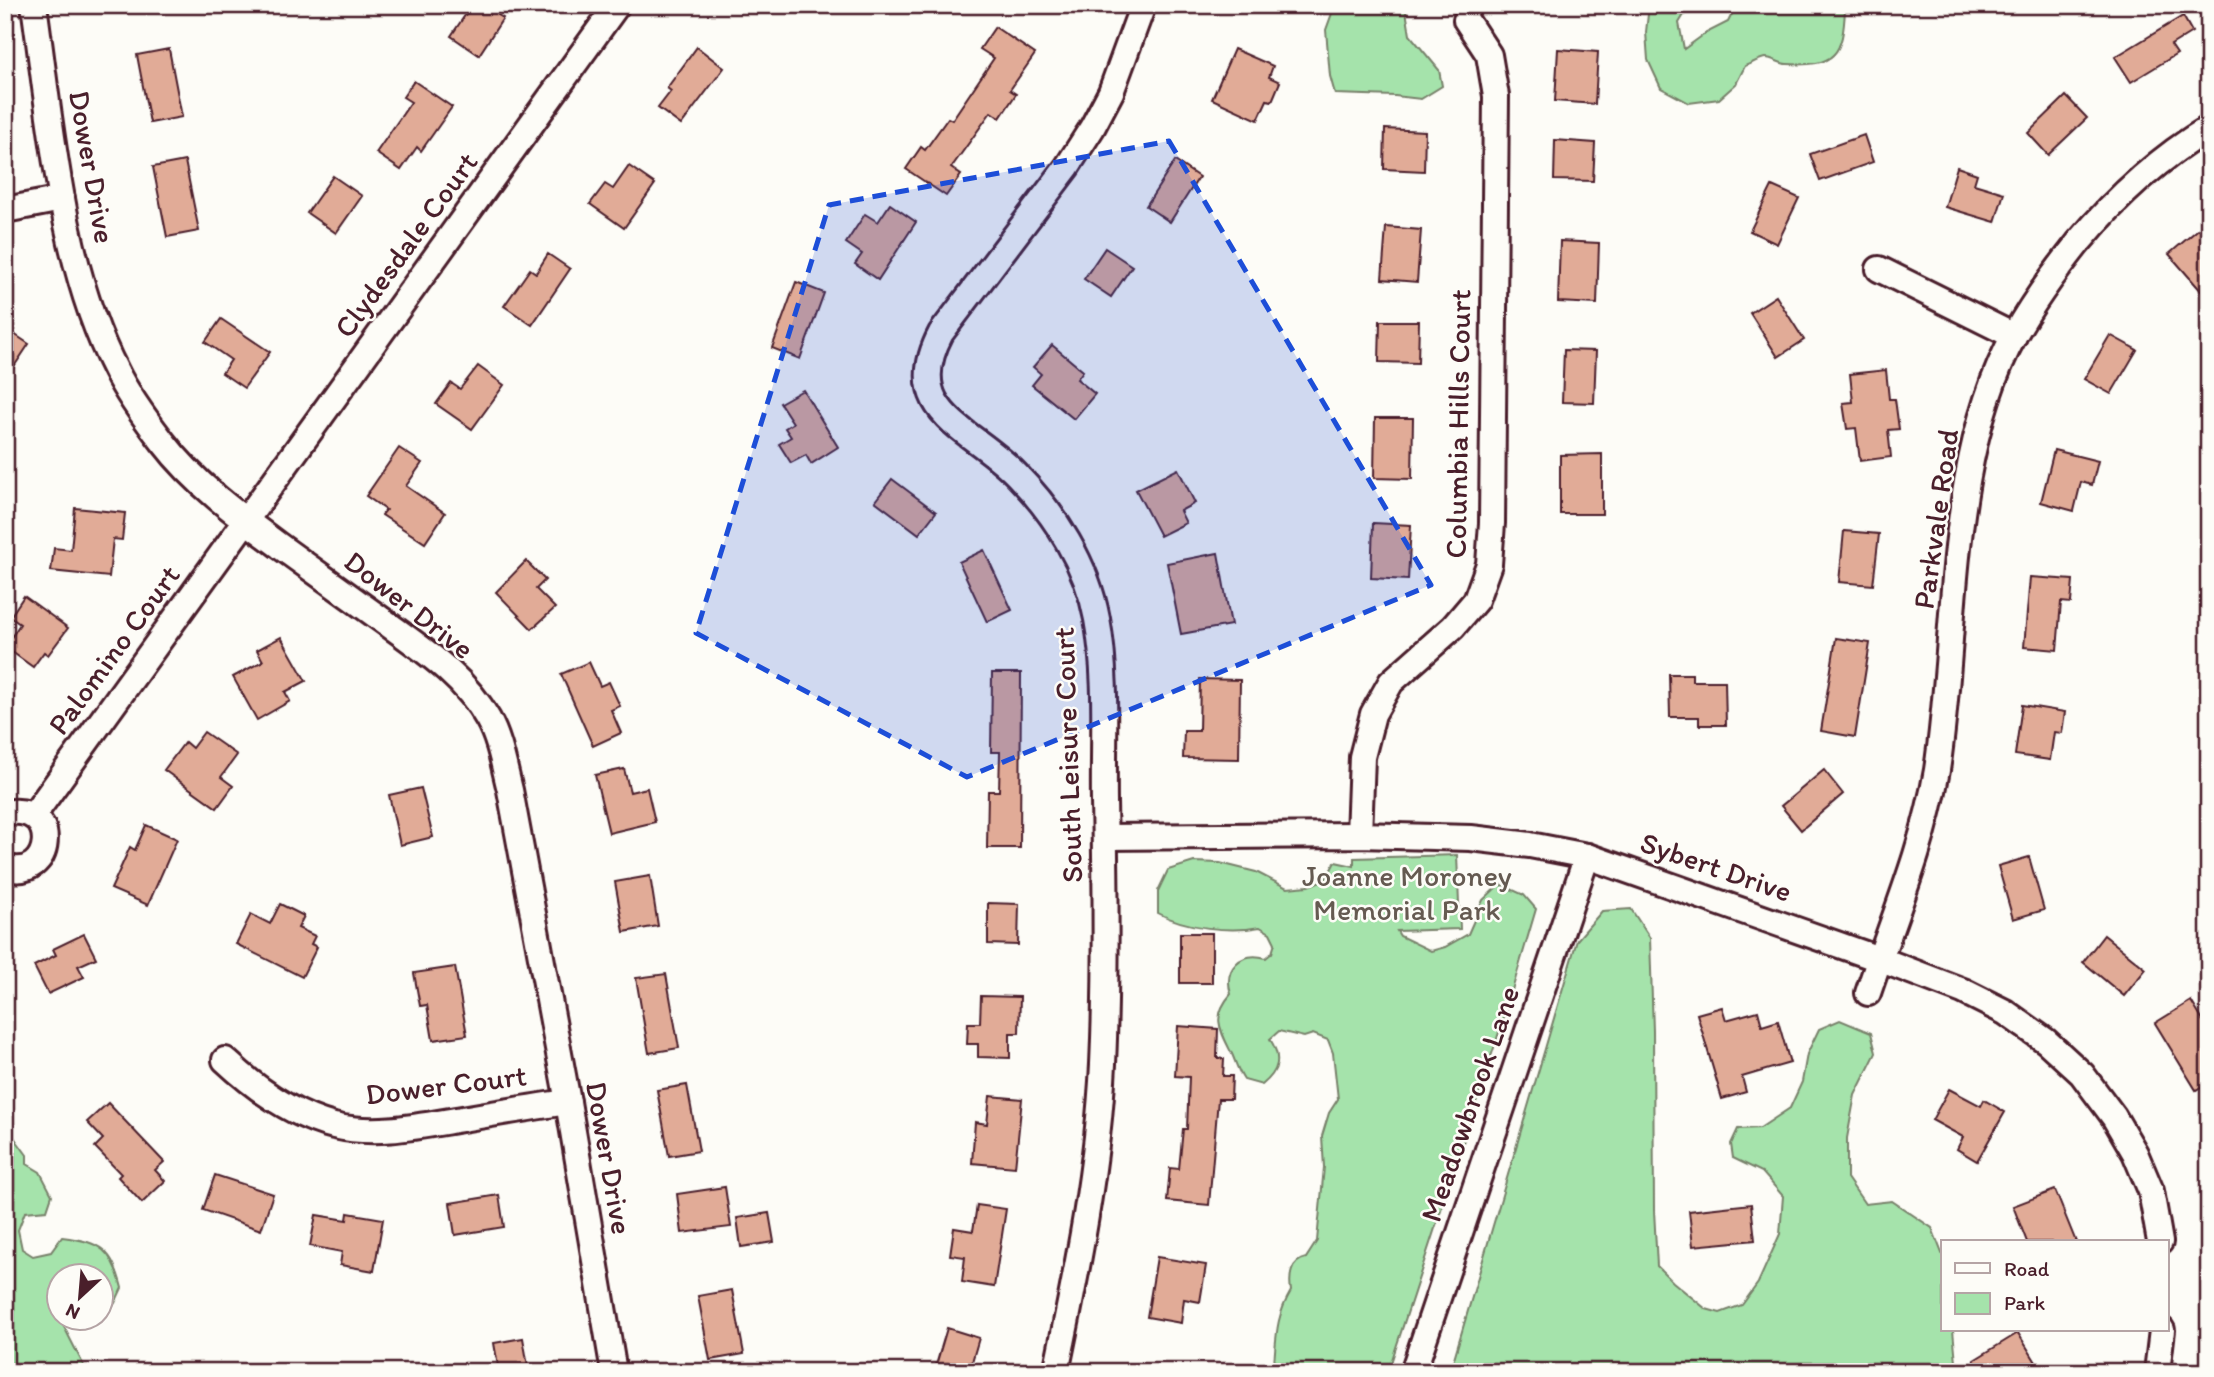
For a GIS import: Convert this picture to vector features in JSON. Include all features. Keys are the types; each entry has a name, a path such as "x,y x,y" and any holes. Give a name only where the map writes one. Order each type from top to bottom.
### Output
{"street":[{"name":"Dower Drive","path":"34,5 62,199 83,284 98,331 116,372 164,444 197,480 245,521 424,650 453,675 489,720 500,749 510,790 568,1101 614,1372"},
{"name":"Clydesdale Court","path":"245,521 617,5"},
{"name":"South Leisure Court","path":"1056,1372 1085,1215 1102,1076 1105,837 1102,652 1097,616 1087,582 1070,545 1047,508 1015,472 944,414 929,388 927,371 932,350 941,332 1067,167 1092,128 1111,92 1143,5"},
{"name":"Columbia Hills Court","path":"1359,835 1362,757 1373,715 1391,682 1453,627 1476,600 1489,564 1492,523 1496,96 1489,55 1466,20"},
{"name":"Parkvale Road","path":"1868,993 1926,825 1946,702 1965,499 1974,449 1988,397 2014,336 2049,279 2093,225 2138,181 2188,141 2209,128"},
{"path":"5,210 62,199"},
{"path":"1880,269 2014,336"},
{"name":"Palomino Court","path":"33,816 245,521"},
{"path":"5,813 16,811 33,816 46,837 45,848 40,858 32,865 22,869 5,867"},
{"name":"Sybert Drive","path":"1105,837 1359,835 1471,838 1530,845 1587,856 1880,959 1963,991 2005,1012 2046,1041 2082,1074 2114,1117 2135,1153 2151,1191 2160,1240"},
{"name":"Meadowbrook Lane","path":"1413,1372 1587,856"},
{"name":"Dower Court","path":"225,1060 248,1082 273,1099 307,1117 335,1126 372,1130 411,1127 568,1101"},
{"path":"2157,1372 2162,1332"}],"highlighted area":[{"path":"1169,141 1431,585 967,777 696,633 829,205"}],"green space":[{"path":"1335,5 1405,5 1410,35 1439,70 1442,86 1421,99 1335,94 1330,76 1326,30"},
{"path":"1649,5 1690,5 1679,23 1684,49 1706,33 1728,22 1735,8 1741,5 1842,5 1845,9 1839,47 1826,60 1784,64 1769,58 1761,59 1745,66 1736,84 1719,99 1689,103 1661,88 1648,60 1646,32"},
{"name":"Joanne Moroney Memorial Park","path":"1457,855 1460,929 1397,931 1400,936 1431,951 1445,947 1468,934 1483,900 1500,884 1524,895 1536,909 1505,1014 1388,1372 1273,1372 1277,1330 1291,1291 1292,1271 1297,1263 1306,1258 1317,1241 1324,1167 1322,1136 1329,1113 1338,1099 1333,1053 1328,1040 1313,1034 1304,1037 1279,1031 1270,1039 1277,1058 1272,1075 1262,1085 1244,1080 1221,1031 1219,1017 1231,994 1229,985 1232,969 1242,959 1257,956 1266,958 1272,953 1275,943 1270,933 1260,927 1208,928 1169,918 1158,913 1158,891 1168,870 1194,862 1220,863 1256,872 1287,888 1308,886 1326,879 1335,862 1354,866 1354,858"},
{"path":"1631,909 1650,938 1657,1266 1706,1309 1720,1313 1742,1305 1758,1283 1780,1234 1783,1196 1762,1172 1733,1158 1731,1144 1738,1129 1760,1128 1790,1108 1802,1082 1807,1054 1819,1029 1840,1020 1871,1033 1876,1053 1855,1095 1847,1138 1847,1178 1865,1204 1892,1201 1932,1228 1941,1251 1941,1332 1953,1332 1957,1372 1450,1372 1577,940 1602,911"},
{"path":"5,1090 10,1109 8,1129 27,1155 27,1164 40,1172 52,1195 47,1210 25,1212 18,1230 22,1249 33,1256 51,1252 62,1237 96,1245 112,1262 46,1262 46,1332 67,1332 87,1372 5,1372"},
{"path":"116,1270 118,1275 122,1288 116,1301"}],"building":[{"path":"472,5 504,5 498,15 503,18 479,55 451,36"},
{"path":"2183,16 2192,32 2171,45 2177,54 2131,82 2115,57"},
{"path":"995,27 1035,54 1010,90 1016,94 1000,118 991,112 951,168 961,175 946,196 906,169 921,147 925,150 948,118 952,120 994,58 980,49"},
{"path":"697,47 724,68 681,125 658,108 671,91 667,88"},
{"path":"169,49 182,117 150,123 137,55"},
{"path":"1234,49 1273,66 1269,77 1280,82 1272,101 1267,100 1258,120 1212,99"},
{"path":"1558,49 1598,52 1595,104 1555,101"},
{"path":"414,81 452,107 421,151 417,147 401,170 376,153 411,102 403,97"},
{"path":"2066,96 2087,118 2048,155 2028,133"},
{"path":"1385,129 1425,131 1424,171 1384,169"},
{"path":"1864,135 1873,162 1820,181 1810,154"},
{"path":"1555,140 1595,143 1593,181 1554,180"},
{"path":"185,161 199,231 167,237 153,167"},
{"path":"1175,161 1199,177 1170,222 1146,206"},
{"path":"629,166 655,184 624,228 590,204 605,184 613,189"},
{"path":"1957,167 1977,174 1974,184 2004,193 1995,222 1945,207"},
{"path":"333,176 362,196 336,233 307,213"},
{"path":"1772,186 1799,198 1777,244 1750,231"},
{"path":"890,204 916,222 878,280 855,264 862,254 846,243 865,214 878,222"},
{"path":"2209,220 2209,300 2169,254"},
{"path":"1386,227 1421,230 1417,282 1382,279"},
{"path":"1560,241 1599,243 1597,304 1558,302"},
{"path":"1105,248 1132,266 1111,297 1084,279"},
{"path":"548,254 570,269 532,325 504,306 530,269 536,273"},
{"path":"796,282 824,293 800,359 772,348"},
{"path":"1776,296 1804,340 1778,357 1750,313"},
{"path":"221,319 270,352 244,388 222,373 231,360 205,342"},
{"path":"1380,321 1419,321 1418,363 1379,362"},
{"path":"5,328 29,344 5,380"},
{"path":"2110,335 2137,350 2111,394 2084,379"},
{"path":"1052,345 1083,371 1077,379 1095,394 1074,419 1032,385 1041,374 1033,367"},
{"path":"1564,350 1596,351 1594,403 1562,402"},
{"path":"478,366 504,385 472,429 436,404 451,383 460,389"},
{"path":"1886,370 1889,399 1895,399 1899,429 1888,430 1891,457 1860,461 1856,428 1847,429 1843,403 1853,402 1850,374"},
{"path":"803,390 838,447 811,464 806,455 791,463 779,444 791,437 785,428 793,423 780,403"},
{"path":"1375,418 1413,418 1412,479 1374,478"},
{"path":"399,448 422,463 406,486 445,513 425,543 382,515 386,510 366,496"},
{"path":"2054,450 2098,461 2092,485 2081,482 2074,511 2041,502"},
{"path":"1602,454 1602,514 1560,514 1560,455"},
{"path":"1178,469 1195,503 1180,511 1186,523 1160,536 1136,490"},
{"path":"892,479 936,512 919,534 875,501"},
{"path":"75,508 125,513 122,540 113,539 109,577 51,571 54,548 71,550"},
{"path":"1373,523 1411,525 1408,580 1371,578"},
{"path":"1844,531 1879,534 1873,585 1839,582"},
{"path":"984,550 1012,610 987,622 959,562"},
{"path":"1218,553 1231,625 1181,634 1167,563"},
{"path":"526,561 545,580 536,589 555,608 532,629 496,592"},
{"path":"2030,577 2073,580 2071,603 2061,602 2057,650 2024,647"},
{"path":"24,596 68,628 48,655 44,652 33,667 5,647 20,624 10,617"},
{"path":"281,637 306,681 285,692 290,701 257,720 233,677 263,661 257,650"},
{"path":"1836,638 1870,643 1855,737 1821,731"},
{"path":"589,662 600,686 609,682 620,706 611,710 621,733 593,746 561,674"},
{"path":"992,673 1021,673 1020,848 987,848 988,791 999,791 1000,752 991,752"},
{"path":"1669,674 1692,674 1692,681 1725,681 1726,725 1699,725 1699,717 1670,717"},
{"path":"1200,679 1240,680 1239,759 1183,758 1184,731 1199,731"},
{"path":"2022,705 2065,712 2062,733 2054,732 2050,760 2015,755"},
{"path":"204,732 237,755 221,777 233,786 217,808 164,770 185,742 192,748"},
{"path":"624,769 630,792 647,788 655,822 609,833 595,775"},
{"path":"1824,770 1843,794 1801,830 1781,806"},
{"path":"421,788 433,837 400,845 389,795"},
{"path":"146,825 177,839 148,905 111,889 130,847 135,850"},
{"path":"2029,857 2044,910 2013,919 1998,866"},
{"path":"650,876 658,926 624,932 615,882"},
{"path":"988,903 1019,904 1018,945 988,944"},
{"path":"280,904 304,916 298,928 315,936 311,944 317,947 302,977 236,944 251,914 270,924"},
{"path":"1180,933 1212,933 1212,983 1180,983"},
{"path":"84,934 96,958 78,966 84,977 48,994 34,966 56,955 53,949"},
{"path":"2104,935 2146,969 2124,996 2083,962"},
{"path":"455,967 467,1035 433,1040 427,1005 420,1006 414,973"},
{"path":"666,974 679,1048 649,1053 636,978"},
{"path":"981,996 1020,997 1019,1033 1010,1033 1010,1058 978,1057 978,1044 967,1044 968,1023 980,1023"},
{"path":"2191,1001 2209,1031 2209,1082 2196,1090 2155,1023"},
{"path":"1722,1007 1726,1020 1758,1011 1762,1026 1778,1021 1790,1063 1742,1077 1746,1092 1722,1099 1697,1014"},
{"path":"1178,1026 1218,1029 1217,1058 1224,1059 1223,1076 1232,1076 1231,1099 1218,1099 1209,1205 1167,1201 1170,1168 1179,1169 1183,1129 1187,1129 1189,1077 1175,1076"},
{"path":"687,1085 699,1151 669,1156 657,1090"},
{"path":"1949,1089 1981,1106 1984,1100 2005,1112 1977,1161 1957,1149 1963,1137 1932,1120"},
{"path":"990,1096 1022,1099 1015,1167 972,1163 975,1122 987,1124"},
{"path":"108,1103 164,1162 155,1170 165,1181 142,1203 118,1177 121,1174 95,1147 103,1139 87,1122"},
{"path":"215,1175 273,1194 261,1230 203,1210"},
{"path":"725,1187 731,1227 682,1233 677,1194"},
{"path":"2055,1190 2075,1240 2026,1240 2013,1206"},
{"path":"499,1195 504,1227 455,1235 450,1203"},
{"path":"1751,1204 1755,1240 1693,1246 1689,1211"},
{"path":"977,1205 1006,1209 994,1287 962,1282 965,1257 950,1255 954,1228 973,1231"},
{"path":"348,1213 383,1219 374,1271 340,1265 342,1252 310,1246 316,1215 347,1220"},
{"path":"769,1213 774,1242 741,1247 737,1218"},
{"path":"1157,1257 1206,1265 1200,1302 1184,1299 1181,1323 1147,1317"},
{"path":"732,1290 744,1354 710,1360 698,1296"},
{"path":"947,1328 979,1338 969,1372 934,1372"},
{"path":"2018,1333 2042,1372 1981,1372 1974,1360"},
{"path":"523,1338 529,1372 499,1372 494,1343"}]}
